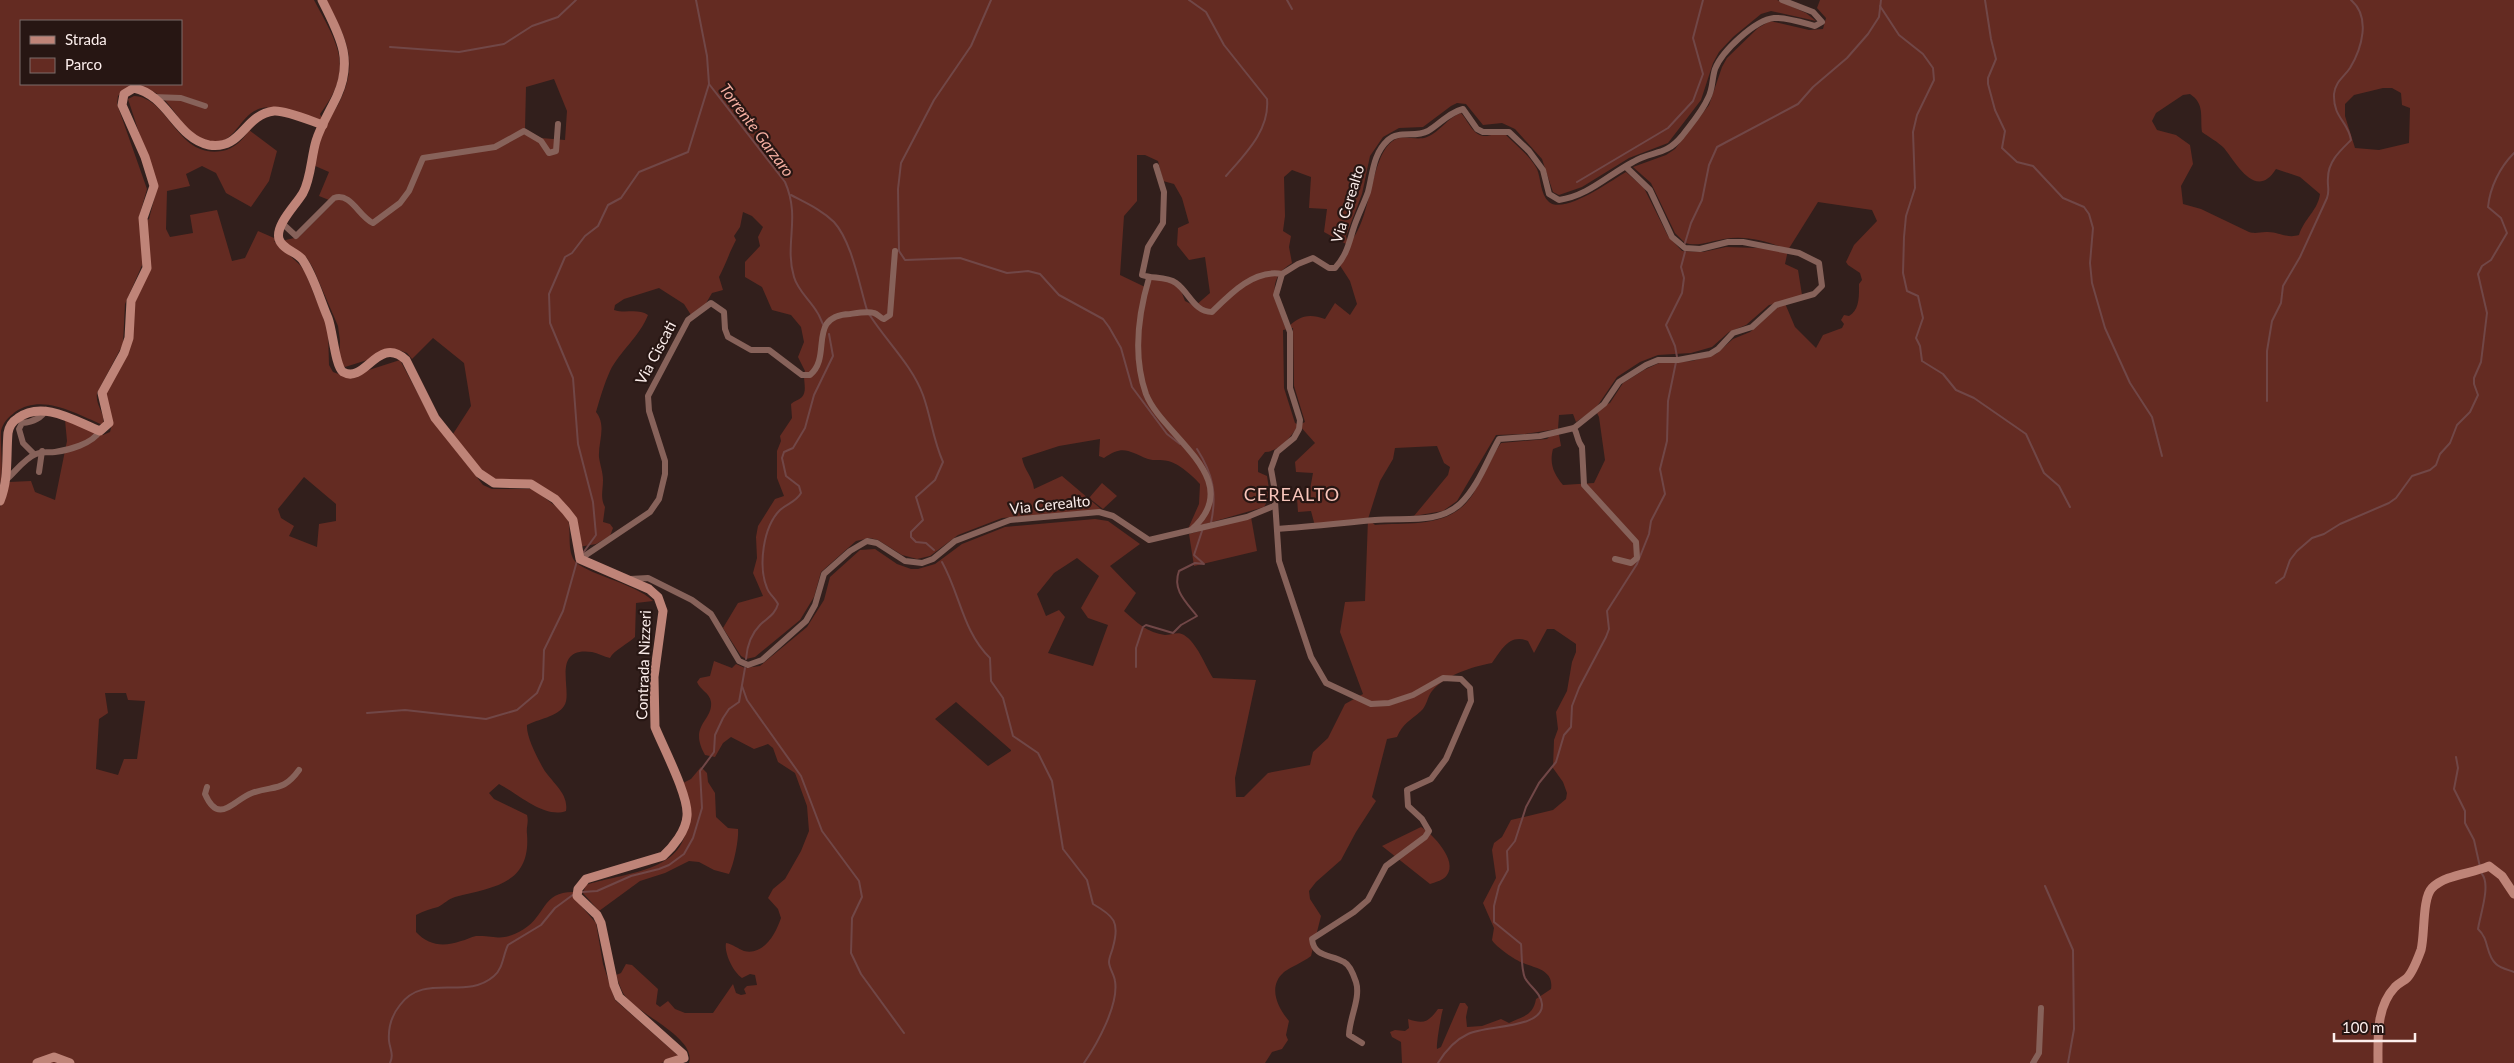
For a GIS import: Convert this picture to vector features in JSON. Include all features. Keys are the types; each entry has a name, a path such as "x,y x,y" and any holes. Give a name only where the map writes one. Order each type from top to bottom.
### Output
{"street":[{"path":"322,0 336,27 346,62 345,76 323,125 304,191 281,227 279,239 283,246 301,258 310,275 332,329 336,359 344,372 352,374 363,369 382,353 394,352 402,356 406,360 434,418 479,473 494,482 531,484 555,500 573,520 580,558"},
{"path":"1277,529 1438,516 1450,511 1470,493 1499,439 1540,436 1574,428 1604,404 1619,382 1646,365 1658,360 1678,360 1710,354 1718,350 1733,334 1752,327 1776,305 1814,294 1822,286 1819,263 1799,253 1743,242 1728,242 1700,249 1685,248 1672,237 1650,190 1626,167 1640,159 1663,152 1676,142 1702,110 1709,97 1719,61 1750,30 1766,20 1776,18 1816,26 1822,22 1813,12 1782,0"},
{"path":"6,480 34,454 42,451 54,452 90,441 100,431 108,427 110,420 102,393 124,353 129,338 131,301 147,268 143,218 154,186 148,166 122,105 122,97 126,91 134,88 152,97 162,104 192,137 211,145 221,146 234,142 253,119 276,111 323,125"},
{"path":"152,97 181,98 205,106"},
{"name":"Via Cerealto","path":"1282,274 1298,264 1313,258 1329,268 1335,268 1348,250 1355,224 1367,193 1376,154 1389,138 1398,134 1413,135 1427,131 1452,112 1463,110 1477,129 1483,132 1509,132 1536,160 1543,170 1549,194 1559,200 1594,187 1626,167"},
{"path":"281,227 296,236 334,198 340,196 346,198 366,220 373,223 400,203 409,191 422,158 495,146 524,131 541,141 549,153 556,151 558,124"},
{"path":"1156,166 1164,192 1163,223 1148,247 1142,275 1176,283 1199,308 1205,312 1212,312 1231,293 1254,278 1271,272 1282,274 1276,295 1290,332 1290,388 1300,420 1299,429 1294,438 1278,452 1271,462 1279,561 1311,657 1326,683 1372,704 1389,704 1443,678 1461,680 1470,688 1471,701 1446,759 1431,778 1407,790 1408,806 1422,819 1429,830 1425,837 1386,866 1368,900 1354,912 1312,939 1312,945 1319,953 1344,962 1351,970 1357,984 1349,1035 1362,1043"},
{"name":"Via Ciscati","path":"580,558 650,512 659,499 665,474 665,461 649,411 648,396 688,320 711,303 724,312 725,329 728,337 751,350 769,350 802,375 810,375 818,362 823,332 830,319 837,314 874,313 884,319 890,315 896,251"},
{"path":"1149,278 1138,342 1139,372 1156,413 1197,457 1208,480 1209,492 1204,515 1189,531"},
{"path":"0,501 6,480 8,430 13,421 27,411 46,410 100,431"},
{"path":"34,454 23,443 19,429 22,424 32,422 42,416 46,410"},
{"path":"1574,428 1578,434 1578,443 1582,447 1584,485 1636,542 1637,558 1631,564 1614,559"},
{"path":"39,472 42,451"},
{"name":"Via Cerealto","path":"630,579 648,578 670,588 705,609 715,619 739,661 748,665 762,660 806,621 816,605 824,574 850,551 867,541 877,543 905,561 922,564 933,559 955,541 1010,520 1099,512 1113,516 1149,540 1246,517 1274,506"},
{"name":"Contrada Nizzeri","path":"580,558 649,589 658,597 663,611 654,677 655,727 683,795 687,816 678,837 663,856 583,882 578,889 577,896 597,915 601,922 614,985 619,996 683,1054 684,1058 668,1063"},
{"path":"207,787 205,794 209,803 214,808 224,808 236,804 250,794 289,784 299,770"},
{"path":"2378,1063 2378,1028 2384,1005 2395,987 2408,977 2420,952 2425,932 2426,899 2432,888 2447,879 2489,866 2502,876 2514,894"},
{"path":"2033,1063 2039,1053 2041,1008"},
{"path":"37,1063 54,1057 70,1063"}],"green space":[{"path":"0,0 314,0 330,30 339,57 340,70 337,83 331,98 320,114 325,125 285,111 262,108 247,116 231,135 224,140 217,142 207,141 190,131 158,94 150,90 140,89 123,90 118,96 117,104 147,189 139,217 143,263 125,304 123,344 97,393 104,421 103,425 71,411 48,405 37,404 15,412 5,422 1,431 2,472 0,485"},
{"path":"326,0 1777,0 1806,13 1816,21 1771,11 1761,14 1733,37 1719,52 1713,63 1701,100 1668,143 1629,158 1582,187 1559,195 1553,192 1542,159 1515,129 1502,123 1483,125 1466,104 1457,103 1423,127 1399,128 1383,137 1370,156 1362,194 1346,236 1348,244 1356,234 1367,205 1376,172 1387,146 1400,138 1419,138 1432,135 1461,113 1478,134 1487,136 1504,133 1524,152 1537,169 1546,199 1556,205 1565,204 1588,195 1626,172 1644,188 1668,236 1682,251 1703,252 1726,247 1786,249 1764,241 1748,238 1724,239 1700,244 1685,243 1675,233 1651,183 1633,167 1666,155 1675,149 1709,105 1727,58 1758,28 1770,21 1809,30 1823,29 1826,18 1817,8 1820,0 2514,0 2514,1063 1402,1063 1401,1042 1392,1037 1390,1032 1395,1030 1405,1031 1409,1028 1408,1019 1418,1022 1425,1021 1438,1009 1443,1009 1437,1049 1441,1047 1460,1003 1465,1003 1468,1007 1467,1027 1482,1026 1501,1019 1509,1023 1530,1012 1535,1005 1536,999 1551,989 1550,978 1547,974 1538,968 1515,959 1494,943 1492,940 1494,928 1483,903 1496,878 1492,850 1494,843 1502,837 1511,820 1553,810 1566,799 1567,793 1563,782 1553,768 1554,740 1558,729 1556,712 1567,691 1572,662 1576,652 1576,644 1554,629 1547,629 1534,653 1528,641 1516,639 1506,644 1492,663 1467,669 1444,680 1432,691 1423,709 1404,725 1397,737 1387,739 1372,797 1376,801 1341,860 1316,882 1309,891 1310,899 1321,916 1311,956 1284,972 1276,984 1275,991 1278,1004 1289,1021 1286,1035 1288,1040 1282,1049 1272,1052 1265,1063 689,1063 689,1054 684,1045 665,1027 632,1004 623,992 616,975 621,973 626,964 632,965 658,989 656,1004 660,1007 668,1001 675,1009 685,1013 713,1013 733,984 736,993 746,994 744,989 747,986 757,985 755,975 750,974 742,978 739,975 732,967 726,943 751,952 758,950 768,942 781,918 778,909 768,898 773,889 785,879 801,851 809,831 807,806 795,773 778,762 773,748 768,744 754,749 731,737 723,743 715,757 705,755 700,745 699,737 702,724 711,709 711,702 709,696 697,682 700,678 710,676 714,661 732,668 736,664 745,668 760,666 807,627 824,600 830,577 860,550 875,549 897,564 911,569 918,569 935,564 962,544 1005,527 1095,519 1108,521 1140,544 1110,566 1136,593 1124,611 1138,623 1153,632 1165,635 1177,633 1184,635 1193,643 1213,678 1256,680 1235,778 1236,797 1244,797 1268,773 1310,765 1313,752 1328,738 1345,704 1363,694 1340,632 1345,602 1365,601 1368,519 1315,526 1311,511 1298,512 1297,498 1309,495 1313,473 1296,472 1295,462 1315,443 1299,425 1285,443 1276,449 1265,452 1258,461 1258,472 1267,476 1269,496 1264,507 1188,529 1199,504 1200,484 1185,470 1172,462 1150,460 1122,450 1104,458 1099,456 1100,439 1059,446 1022,458 1034,489 1062,476 1102,510 1002,518 958,535 930,556 917,559 902,555 878,540 870,538 856,541 821,572 814,597 800,620 755,657 746,659 741,656 723,628 738,603 763,596 753,573 757,558 756,537 758,526 775,499 784,496 777,478 777,451 781,441 780,436 792,418 791,404 801,398 805,388 805,371 798,357 804,342 801,327 791,315 772,310 762,287 745,277 745,262 760,246 758,237 763,227 752,216 743,212 740,227 734,236 736,240 719,277 723,290 712,293 705,305 691,315 684,304 659,288 624,299 615,305 614,310 640,312 648,315 640,330 610,371 596,412 602,428 599,457 603,477 602,497 605,507 603,522 610,524 613,528 610,536 596,544 579,547 578,524 556,497 534,482 492,480 447,439 483,485 492,489 533,489 566,514 569,525 570,549 574,560 579,565 634,589 653,601 636,603 635,637 610,658 592,652 579,652 571,656 567,663 567,691 564,706 557,713 527,725 528,735 543,768 565,799 566,811 558,813 541,809 499,784 489,793 494,799 527,815 527,851 523,864 516,874 507,881 453,898 438,907 416,915 416,932 431,943 437,944 455,943 476,936 510,936 531,923 555,896 573,892 575,899 596,923 603,964 615,1000 681,1058 661,1063 0,1063 0,507 9,482 31,481 35,492 55,500 67,441 65,420 103,435 110,432 112,424 104,396 123,362 135,298 150,267 146,221 149,219 157,188 128,99 134,96 146,99 156,106 194,146 207,151 222,151 234,146 241,141 249,130 277,151 269,181 251,207 226,193 216,173 202,166 186,174 190,186 167,191 166,229 170,237 193,233 190,215 217,210 232,261 245,258 258,231 281,241 299,237 334,202 319,196 329,172 313,165 325,125 338,105 345,90 348,76 349,63 345,39","holes":["554,79 567,111 565,140 541,138 525,129 526,87","2383,88 2392,88 2401,93 2402,105 2410,108 2409,143 2379,150 2355,148 2345,116 2345,104 2354,95","2190,94 2200,106 2202,132 2224,148 2240,170 2247,176 2261,181 2269,178 2276,169 2300,177 2320,194 2317,205 2299,235 2290,236 2270,232 2249,232 2201,209 2183,204 2181,186 2193,164 2190,145 2176,135 2157,130 2152,121 2156,113 2183,95","1137,155 1145,155 1158,161 1163,181 1174,184 1182,198 1189,223 1178,228 1177,245 1189,260 1205,257 1210,293 1195,306 1185,301 1177,280 1148,277 1145,287 1120,275 1124,216 1137,201","1292,170 1311,177 1309,208 1327,209 1324,232 1348,245 1339,264 1350,281 1357,304 1350,315 1335,303 1325,319 1314,316 1304,317 1295,321 1286,329 1276,302 1275,293 1278,277 1292,263 1289,247 1291,236 1283,231 1285,216 1284,177","1818,202 1872,210 1877,221 1854,245 1846,262 1860,273 1862,280 1859,284 1857,306 1849,316 1844,315 1841,320 1844,324 1842,328 1823,335 1816,348 1795,327 1784,301 1802,295 1798,270 1785,264 1788,250","274,241 281,241 307,258 338,326 340,341 339,363 345,367 399,350 407,353 412,359 433,338 464,363 471,406 453,434 427,411 400,360 347,377 333,372 329,365 328,329 305,272","1783,302 1750,332 1733,339 1716,354 1692,361 1659,363 1623,383 1610,403 1596,408 1617,377 1640,362 1658,355 1691,353 1712,347 1729,332 1746,325 1769,305","1293,328 1294,386 1305,422 1299,425 1295,423 1284,388 1283,330","1595,409 1599,417 1605,460 1594,483 1563,485 1557,477 1552,459 1553,449 1561,446 1558,429 1559,415 1573,414 1576,422","1557,429 1547,439 1501,443 1473,494 1464,505 1453,513 1429,522 1375,525 1368,519 1380,481 1393,459 1395,448 1437,446 1444,463 1450,467 1448,475 1414,516 1443,511 1457,501 1496,435 1525,434","304,477 336,504 336,521 319,524 317,547 289,536 294,526 281,518 278,509","1077,558 1099,576 1081,608 1088,618 1108,625 1093,666 1048,653 1065,617 1059,610 1046,616 1037,594 1054,573","105,693 126,693 128,700 145,701 137,759 124,759 118,775 96,769 99,719 108,713","956,702 1011,751 988,766 935,719"]},
{"path":"1102,483 1117,496 1103,509 1089,498"},
{"path":"1251,517 1257,551 1194,566 1189,534"},
{"path":"701,767 707,773 708,782 715,793 716,817 728,828 738,829 736,852 729,874 714,870 699,862 689,861 665,873 640,881 599,911 583,893 586,885 644,870 670,857 679,847 686,829 681,784 691,779"},
{"path":"1421,827 1432,835 1443,848 1450,869 1446,877 1430,884 1382,846"}],"waterway":[{"path":"390,47 459,52 504,44 532,26 558,17 576,0"},
{"name":"Torrente Garzaro","path":"696,0 707,56 709,84 785,182 792,207 791,265 794,277 798,287 814,308 824,326"},
{"path":"991,0 971,46 934,100 901,163 898,189 899,251 905,260 960,258 1007,273 1028,271 1040,274 1059,295 1103,319 1121,348 1132,387 1167,434 1180,444"},
{"path":"1189,0 1206,12 1224,45 1267,99 1265,121 1255,141 1226,176"},
{"path":"1287,0 1292,9"},
{"path":"1577,182 1668,128 1693,101 1703,74 1693,38 1703,0"},
{"path":"1685,243 1691,223 1702,200 1709,165 1717,147 1798,104 1813,87 1847,58 1868,34 1879,17 1881,0"},
{"path":"1985,0 1996,59 1988,78 1988,84 1995,110 2005,131 2002,148 2017,162 2033,166 2063,198 2084,207 2089,214 2093,228 2090,263 2092,283 2105,328 2130,383 2152,417 2162,456"},
{"path":"2267,401 2267,351 2272,321 2281,303 2283,286 2300,257 2327,198 2330,166 2336,156 2351,140 2334,102 2334,94 2338,83 2350,68 2361,42 2363,24 2361,15 2351,0"},
{"path":"1880,6 1899,35 1923,54 1933,68 1934,80 1917,115 1913,132 1915,188 1906,216 1904,237 1903,273 1907,291 1918,296 1923,318 1916,338 1920,346 1922,361 1943,374 1956,390 1974,398 2026,434 2044,473 2059,486 2070,507"},
{"path":"583,553 596,535 593,502 578,444 573,378 550,323 549,294 565,257 572,253 585,236 598,226 608,205 621,198 639,172 688,152 709,84"},
{"path":"2276,583 2284,577 2290,560 2297,551 2312,538 2389,503 2396,498 2412,476 2430,470 2436,465 2440,454 2450,443 2457,425 2470,412 2478,395 2474,378 2481,362 2487,313 2478,274 2482,266 2491,260 2507,233 2501,218 2488,207 2489,200 2496,178 2514,153"},
{"path":"791,195 824,214 840,230 850,252 867,310"},
{"path":"1677,357 1675,346 1666,325 1682,293 1684,278 1681,267 1685,252"},
{"path":"869,314 906,363 918,384 926,403 943,462 935,480 916,497 923,520 911,532 911,537 916,542 926,543 934,550"},
{"name":"Torrente Garzaro","path":"746,659 751,637 777,608 778,604 768,590 764,579 763,558 766,536 774,517 801,493 799,486 786,476 782,458 784,452 793,448 805,428 814,395 833,356 829,334"},
{"path":"1438,1063 1451,1046 1468,1034 1524,1022 1534,1018 1540,1012 1542,1004 1538,993 1525,978 1522,966 1521,944 1494,922 1494,906 1499,886 1508,870 1507,851 1515,841 1526,807 1539,783 1556,762 1564,735 1571,727 1572,706 1579,688 1609,629 1607,611 1637,564 1649,534 1651,521 1665,494 1660,469 1667,441 1668,401 1676,362"},
{"path":"1197,449 1207,467 1212,484 1214,503 1211,523"},
{"path":"1136,667 1136,648 1143,627 1146,625 1173,633 1181,625 1197,616 1181,595 1177,578 1179,571 1195,563 1204,564 1194,555 1202,531"},
{"path":"367,713 405,710 486,719 517,710 537,693 543,679 544,650 563,611 577,561"},
{"path":"942,562 968,625 981,648 990,658 991,681 1003,698 1013,736 1038,753 1052,781 1063,849 1087,880 1093,904 1106,912 1114,921 1116,931 1113,949 1109,958 1115,981 1114,1001 1101,1035 1084,1063"},
{"name":"Torrente Garzaro","path":"582,892 597,891 631,876 659,869 669,865 684,854 693,838 702,808 700,771 714,752 715,735 723,718 729,709 739,702 745,668"},
{"path":"742,686 747,700 801,776 822,831 859,881 862,897 852,918 851,953 861,974 904,1033"},
{"path":"2456,757 2458,768 2454,789 2465,811 2465,823 2474,840 2480,867"},
{"path":"2482,874 2485,893 2478,929 2482,933 2490,956 2496,964 2514,972"},
{"path":"2045,886 2073,950 2074,1029 2068,1063"},
{"name":"Torrente Garzaro","path":"390,1063 392,1055 389,1041 391,1022 397,1009 410,995 421,990 433,988 471,986 483,983 494,976 499,970 508,945 541,925 555,908 574,894"}],"district":[{"name":"CEREALTO","path":"1292,495"}]}
